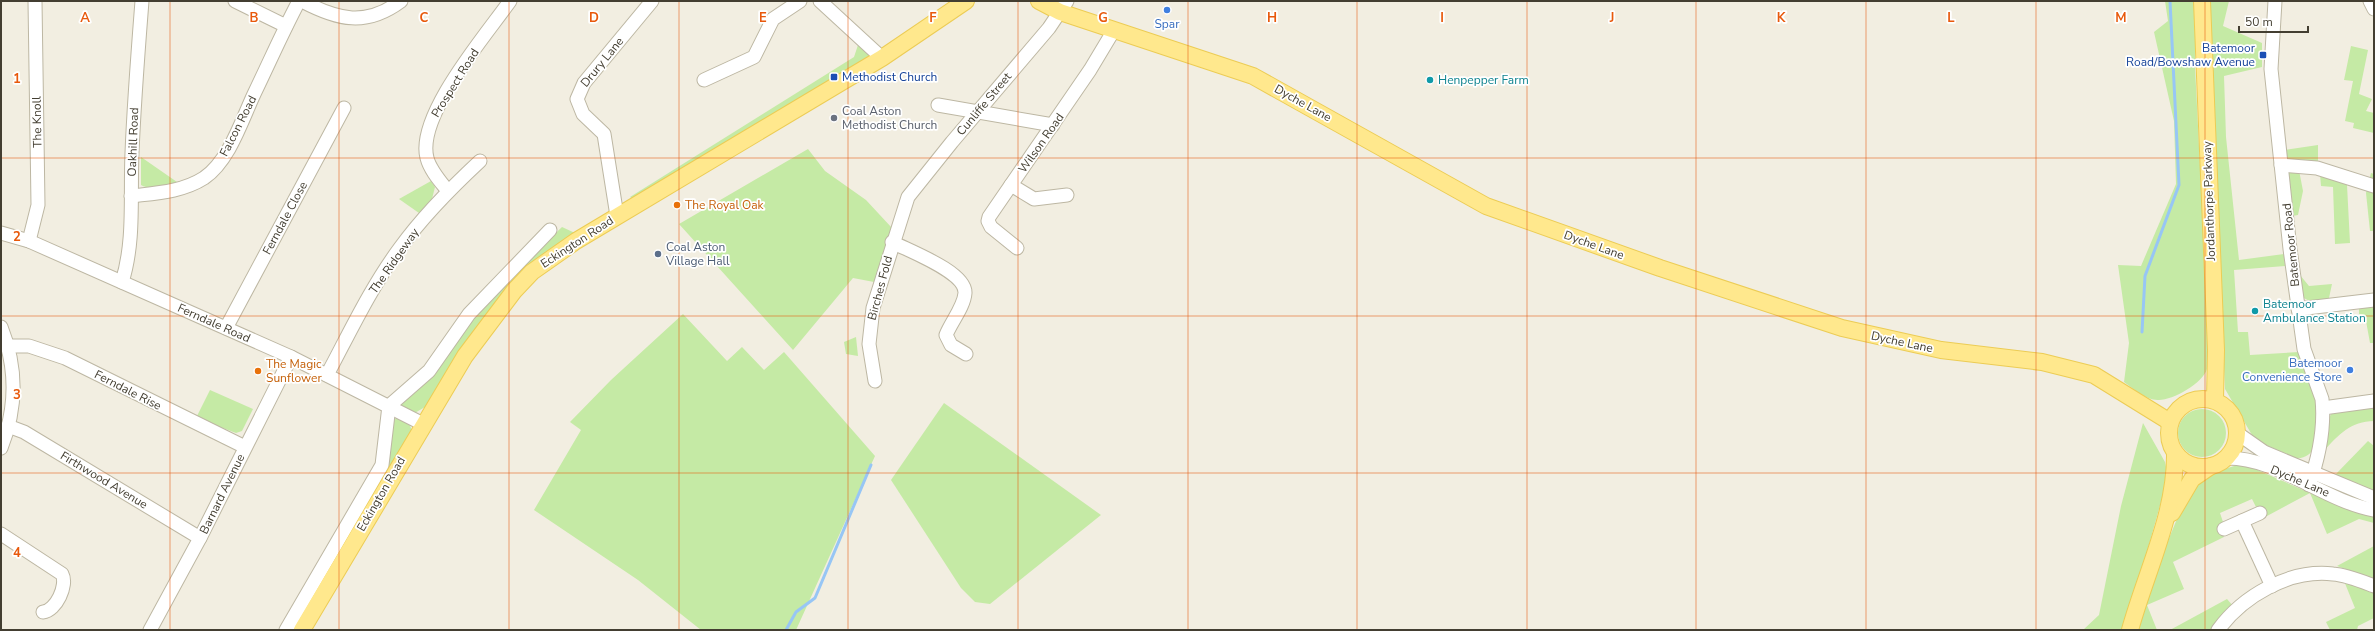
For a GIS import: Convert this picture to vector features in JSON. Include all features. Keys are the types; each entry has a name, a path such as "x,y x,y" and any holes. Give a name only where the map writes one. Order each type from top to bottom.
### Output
{"main road":[{"name":"Eckington Road","path":"302,630 423,424 465,356 514,291 551,256 882,58 966,1"},
{"name":"Dyche Lane","path":"1039,1 1064,7 1114,30 1253,76 1486,206 1660,268 1842,328 1941,350 2042,362 2094,375 2170,422"},
{"name":"Jordanthorpe Parkway","path":"2202,1 2216,350 2215,400"},
{"path":"2130,630 2162,532 2175,476 2174,453 2168,436 2170,422 2176,411 2188,401 2200,398 2215,400 2225,406 2233,416 2237,433 2236,444 2226,458"},
{"path":"2174,453 2183,461 2194,465 2211,466"},
{"name":"Dyche Lane","path":"2211,466 2226,458"},
{"path":"2162,532 2192,479 2211,466"}],"street":[{"name":"The Knoll","path":"29,241 38,205 35,1"},
{"name":"Oakhill Road","path":"122,282 130,250 131,196 142,1"},
{"path":"235,1 286,26"},
{"name":"Falcon Road","path":"131,196 163,193 183,188 200,180 213,170 236,134 286,26 301,1"},
{"path":"301,1 328,14 347,19 372,15 401,1"},
{"name":"Prospect Road","path":"448,191 432,170 427,159 425,146 429,123 453,81 510,1"},
{"name":"Drury Lane","path":"617,216 604,134 583,114 577,99 584,83 652,1"},
{"path":"704,80 717,70 754,57 773,19 800,1"},
{"path":"820,1 861,36 882,58"},
{"name":"Batemoor Road","path":"2275,1 2271,69 2281,165 2304,349 2322,399 2323,408 2322,438 2309,485"},
{"path":"2370,1 2374,9"},
{"name":"Cunliffe Street","path":"908,198 1064,7"},
{"name":"Wilson Road","path":"1017,248 992,227 988,221 992,212 1053,125 1114,30"},
{"path":"938,105 1053,125"},
{"name":"Ferndale Close","path":"226,328 344,108"},
{"name":"The Ridgeway","path":"327,375 390,264 413,231 448,191 480,161"},
{"path":"2281,165 2317,168 2374,186"},
{"path":"1011,185 1034,200 1067,196"},
{"name":"Birches Fold","path":"875,381 870,351 870,325 874,303 892,242 908,198"},
{"name":"Eckington Road","path":"286,630 382,465 389,406 429,371 469,314 550,230"},
{"name":"Ferndale Road","path":"1,233 29,241 291,357 423,424"},
{"name":"Birches Fold","path":"892,242 951,272 962,281 965,294 946,335 951,345 966,354"},
{"path":"2298,309 2374,300"},
{"path":"1,327 14,375 8,426 1,448"},
{"name":"Ferndale Rise","path":"7,346 29,346 65,358 245,447"},
{"name":"Barnard Avenue","path":"150,630 200,538 291,357"},
{"path":"2323,408 2374,401"},
{"name":"Firthwood Avenue","path":"8,426 24,432 200,538"},
{"name":"Dyche Lane","path":"2237,433 2264,452 2374,498"},
{"name":"Dyche Lane","path":"2226,458 2241,457 2254,461 2309,485 2374,510"},
{"path":"2224,529 2260,513"},
{"path":"2242,520 2272,586"},
{"path":"1,534 62,574 65,579 63,590 51,608 43,612"},
{"path":"2218,630 2232,613 2272,586 2301,576 2333,574 2374,586"}],"green space":[{"path":"2165,1 2195,1 2195,67 2209,360 2204,374 2194,385 2172,397 2154,400 2145,397 2124,382 2129,343 2118,265 2141,266 2176,184 2174,121 2154,32 2168,21"},
{"path":"2208,1 2229,1 2223,26 2262,43 2262,67 2224,76 2226,137 2239,260 2284,254 2285,266 2234,270 2238,332 2248,332 2250,355 2299,352 2313,386 2319,425 2315,445 2311,452 2305,457 2296,458 2259,442 2252,435 2225,389"},
{"path":"859,42 870,55 870,58 633,199 630,197 854,57"},
{"path":"2351,46 2368,50 2359,94 2372,99 2366,111 2374,113 2374,133 2353,128 2354,123 2345,121 2353,81 2344,80"},
{"path":"2318,145 2318,164 2299,170 2303,191 2298,215 2292,216 2285,150"},
{"path":"808,149 825,171 866,200 892,228 874,282 853,278 793,350 679,224"},
{"path":"141,157 177,182 154,187 145,187 141,185"},
{"path":"2371,173 2374,174 2374,231 2370,231 2366,193"},
{"path":"2320,174 2347,185 2350,243 2335,244 2333,187 2321,186"},
{"path":"431,181 435,187 432,199 419,213 399,199"},
{"path":"562,227 575,233 518,275 425,407 413,414 401,406 400,401 459,334 499,290"},
{"path":"2300,275 2309,286 2332,284 2329,298 2313,303 2302,297"},
{"path":"2374,305 2374,343 2370,343 2366,321 2359,321 2359,307"},
{"path":"683,314 727,361 742,347 764,370 784,352 875,456 796,630 701,630 638,580 534,510 581,430 570,422 611,380"},
{"path":"856,337 858,356 846,354 844,342"},
{"path":"210,390 253,409 242,431 236,433 196,418"},
{"path":"944,403 1101,515 990,604 975,602 961,588 891,480"},
{"path":"2374,405 2374,421 2358,423 2352,426 2340,434 2324,451 2330,416 2333,411"},
{"path":"2202,409 2211,411 2219,416 2224,424 2226,433 2224,442 2219,450 2211,455 2202,457 2193,455 2185,450 2180,442 2178,433 2180,424 2185,416 2193,411"},
{"path":"396,418 407,422 412,431 297,630 290,630 385,468 392,422"},
{"path":"2143,423 2165,462 2168,477 2125,630 2083,630 2099,615 2121,506"},
{"path":"2368,441 2374,446 2374,492 2335,475"},
{"path":"2237,465 2253,468 2310,493 2267,516 2260,506 2256,507 2252,499 2220,513 2223,522 2219,525 2224,537 2173,562 2184,589 2147,605 2157,630 2135,630 2142,604 2186,497 2208,476"},
{"path":"2310,493 2374,515 2374,523 2359,519 2327,534"},
{"path":"2374,546 2374,579 2337,566"},
{"path":"2344,581 2374,591 2374,618 2358,626 2357,630 2330,630 2326,622 2355,608"},
{"path":"2227,599 2233,606 2210,630 2170,630"}],"waterway":[{"path":"2142,332 2145,276 2179,185 2170,1"},
{"path":"786,630 796,612 815,598 871,465"}],"place":[{"name":"Spar","path":"1167,10"},
{"name":"Batemoor Road/Bowshaw Avenue","path":"2263,55"},
{"name":"Methodist Church","path":"834,77"},
{"name":"Henpepper Farm","path":"1430,80"},
{"name":"Coal Aston Methodist Church","path":"834,118"},
{"name":"The Royal Oak","path":"677,205"},
{"name":"Coal Aston Village Hall","path":"658,254"},
{"name":"Batemoor Ambulance Station","path":"2255,311"},
{"name":"Batemoor Convenience Store","path":"2350,370"},
{"name":"The Magic Sunflower","path":"258,371"}]}
